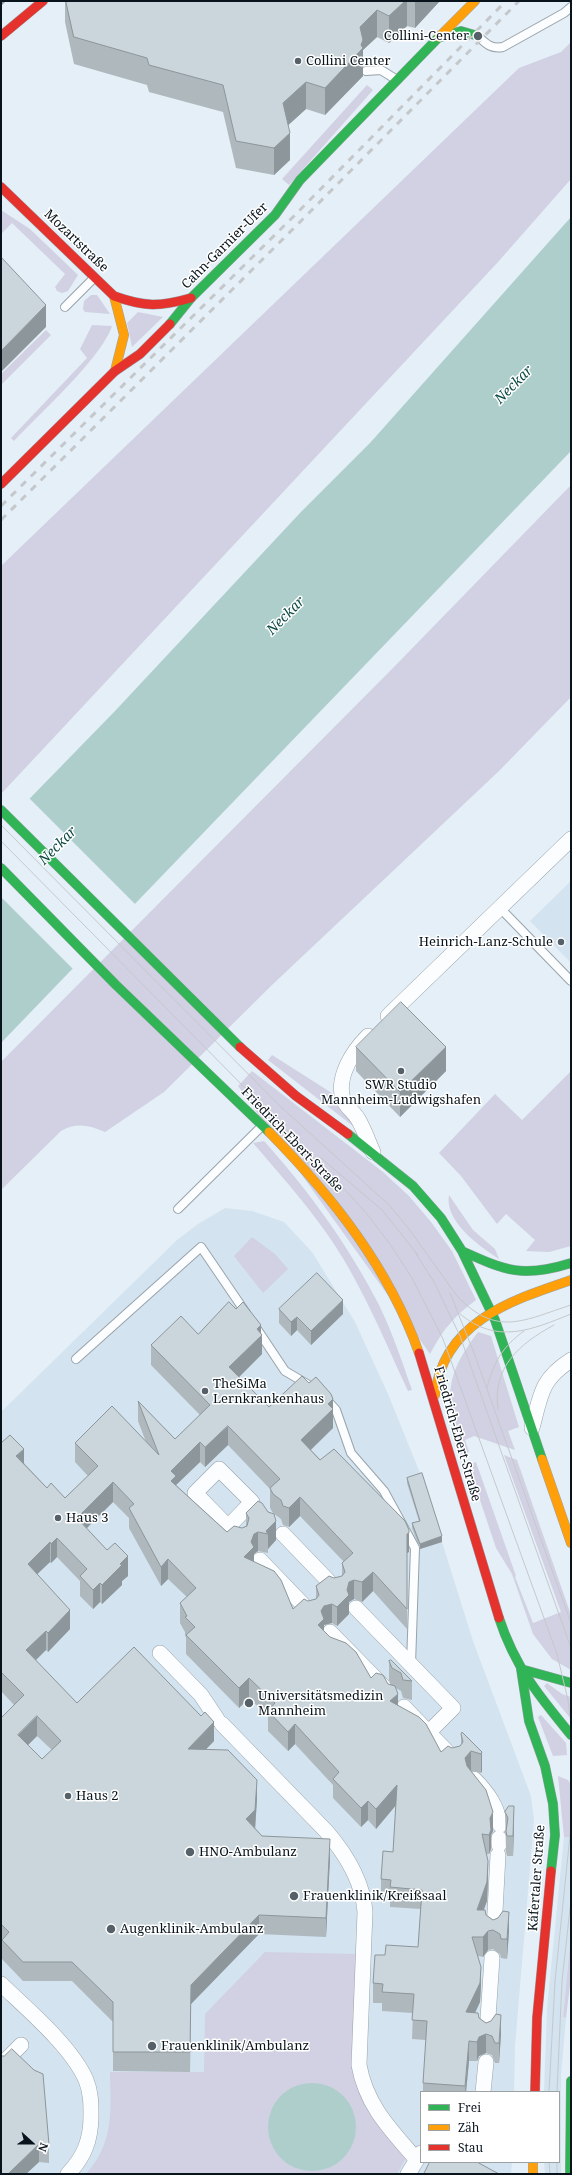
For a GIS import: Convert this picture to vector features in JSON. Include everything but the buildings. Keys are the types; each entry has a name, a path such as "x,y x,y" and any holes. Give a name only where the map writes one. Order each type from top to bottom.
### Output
{"main road":[{"path":"1,36 43,1"},
{"name":"Cahn-Garnier-Ufer","path":"1,484 115,371 140,354 180,314 191,298 259,233 275,215 300,180 442,37 475,1"},
{"path":"478,36 474,20 481,1"},
{"path":"442,37 461,31 478,36"},
{"name":"Mozartstraße","path":"1,187 114,296 137,305 154,308 191,298"},
{"name":"Mozartstraße","path":"1,197 20,205"},
{"path":"114,296 124,335 115,371"},
{"path":"1,810 249,1056 296,1096 373,1153 413,1186 441,1218 462,1251 492,1311 571,1543"},
{"name":"Friedrich-Ebert-Straße","path":"1,868 150,1018 223,1086 319,1184 359,1238 398,1303 435,1395 463,1502 501,1627 520,1669 541,1699 571,1734"},
{"path":"462,1251 501,1268 526,1274 553,1269 571,1263"},
{"path":"435,1395 440,1371 460,1336 473,1323 506,1303 571,1280"},
{"path":"520,1669 571,1683"},
{"name":"Käfertaler Straße","path":"520,1669 529,1721 545,1766 553,1804 555,1835 537,2018 533,2089"},
{"path":"570,2174 571,2081"},
{"path":"533,2163 533,2174"}],"street":[{"path":"373,1153 358,1117 343,1099 342,1088 344,1074 354,1054 380,1024 571,839"},
{"path":"532,1429 543,1386 550,1376 571,1360"},
{"path":"240,1539 196,1494 219,1469 264,1514"},
{"path":"228,1527 252,1502"},
{"path":"283,1534 336,1588"},
{"path":"260,1560 310,1612"},
{"path":"356,1608 453,1708 429,1732"},
{"path":"330,1632 454,1759"},
{"path":"160,1653 201,1695 220,1722 326,1831 335,1842 358,1882 364,1898 366,1912 359,2065 362,2084 367,2095 387,2126 418,2156 408,2174"},
{"path":"474,1779 490,1797 497,1810 499,1841 494,1930"},
{"path":"487,2033 492,1958"},
{"path":"1,1984 72,2056 86,2080 91,2099 91,2128 84,2153 68,2174"},
{"path":"1,2064 20,2046"},
{"path":"483,2091 486,2062"}],"lane":[{"path":"478,36 488,46 496,48 503,47 564,13 571,7"},
{"path":"366,71 381,70 398,81"},
{"path":"65,307 95,277"},
{"path":"500,908 571,981"},
{"path":"178,1209 262,1126"},
{"path":"76,1359 201,1247 285,1371 315,1389 336,1410 351,1453 384,1490 415,1548 411,1665"}],"shaded area":[{"path":"571,42 571,179 498,262 1,794 1,566 519,68 561,52"},
{"path":"367,85 373,90 289,185 282,179"},
{"path":"1,210 30,229 78,275 68,291 62,293 57,291 55,287 65,274 12,223 1,234"},
{"path":"91,295 97,295 110,314 85,312 83,309 84,301"},
{"path":"138,312 163,317 132,347 127,323"},
{"path":"92,325 112,326 106,339 83,370 14,441 11,438 87,358 80,349"},
{"path":"46,330 51,335 1,385 1,374"},
{"path":"571,485 571,697 499,771 272,985 164,1092 105,1132 88,1126 72,1126 61,1131 1,1190 1,1062 393,668"},
{"name":"Heinrich-Lanz-Schule","path":"571,881 571,963 530,921"},
{"path":"272,1055 335,1095 355,1122 353,1126 268,1060"},
{"path":"252,1071 383,1172 409,1196 431,1222 452,1251 476,1300 449,1324 430,1354 238,1086"},
{"path":"571,1071 571,1246 549,1252 526,1251 535,1240 506,1214 497,1224 461,1176 439,1153 495,1094 522,1120"},
{"path":"264,1141 312,1199 355,1261 384,1315 412,1390 408,1391 370,1309 338,1250 308,1208 253,1143"},
{"path":"449,1195 473,1230 495,1249 499,1259 482,1248 458,1224 449,1205"},
{"name":"Universitätsmedizin Mannheim","path":"225,1208 252,1211 284,1222 312,1252 355,1322 388,1394 422,1478 473,1641 531,1796 534,1820 515,2046 514,2091 420,2091 420,2163 512,2163 511,2174 1,2174 1,1412 177,1240 198,1224"},
{"path":"252,1237 275,1254 288,1269 263,1293 234,1256"},
{"path":"478,1332 491,1336 519,1427 508,1431 515,1450 474,1436 465,1440 469,1452 460,1455 451,1404 451,1390 453,1377 458,1364"},
{"path":"504,1455 517,1460 571,1615 571,1670 552,1659 533,1634 512,1574 496,1548 477,1491 464,1467 476,1462 516,1576 515,1577 533,1623 561,1612"},
{"path":"547,1683 562,1694 571,1697 571,1719 544,1686"},
{"path":"541,1715 566,1743 567,1755 553,1756 538,1717"},
{"path":"558,1776 568,1780 571,1784 571,1837 564,1837"},
{"path":"564,1837 571,1837 571,1933 563,2017 566,2018 561,2075 561,2174 545,2174 544,2163 560,2163 560,2091 544,2091 547,2009"},
{"path":"571,1933 571,1977 566,2018 563,2017"},
{"path":"265,1952 357,1954 351,2066 364,2101 406,2158 397,2174 86,2174 102,2150 109,2126 111,2100 110,2072 204,2072 205,2014"}],"water":[{"name":"Neckar","path":"571,217 571,451 1,1043 1,828 115,711 300,513 370,443"},
{"path":"303,2083 321,2083 337,2090 349,2102 356,2118 356,2136 349,2152 337,2164 321,2171 303,2171 287,2164 275,2152 268,2136 268,2118 275,2102 287,2090"}],"pier":[{"path":"28,797 136,905 74,970 1,897 1,825"}],"tram line":[{"path":"1,825 280,1106 389,1205 409,1229 457,1296 471,1309 485,1317 498,1321 511,1322 525,1320 571,1305"},
{"path":"1,841 337,1181 367,1214 392,1247 412,1278 443,1339 557,1654 568,1700 571,1724"},
{"path":"321,1158 382,1210 418,1255"},
{"path":"415,1252 434,1282 460,1336 571,1648"},
{"path":"450,1293 474,1353 571,1623"},
{"path":"460,1314 474,1324 501,1332 514,1332 528,1329 571,1314"},
{"path":"498,1410 497,1395 499,1381 511,1358 530,1340 554,1325"},
{"path":"487,1388 492,1371 500,1356 510,1343 524,1331"},
{"path":"549,2091 555,1981 571,1826"},
{"path":"557,2091 562,1981 571,1900"},
{"path":"549,2163 550,2174"},
{"path":"557,2163 557,2174"}],"railway":[{"path":"1,506 297,213 506,1"},
{"path":"1,520 519,1"}],"traffic: fast":[{"path":"442,37 461,31 478,36"},
{"path":"170,324 191,298 275,215 300,180 439,37"},
{"path":"1,810 240,1047"},
{"path":"1,868 116,985 269,1132"},
{"path":"348,1134 413,1186 441,1218 462,1251 495,1320 542,1459"},
{"path":"462,1251 503,1268 515,1270 540,1270 571,1263"},
{"path":"499,1618 505,1635 520,1666 538,1694 571,1735"},
{"path":"551,1871 555,1835 553,1804 545,1766 529,1721 521,1669 571,1683"},
{"path":"570,2174 571,2081"}],"traffic: slow":[{"path":"439,37 475,1"},
{"path":"114,296 124,335 115,371"},
{"path":"269,1132 315,1182 356,1235 392,1292 407,1322 419,1353"},
{"path":"435,1395 441,1370 451,1349 466,1332 484,1318 504,1306 526,1296 571,1280"},
{"path":"542,1459 571,1543"},
{"path":"533,2163 533,2174"}],"traffic: jam":[{"path":"1,36 43,1"},
{"path":"1,187 114,296 144,304 170,303 191,298"},
{"path":"1,484 115,371 140,354 170,324"},
{"path":"240,1047 296,1096 348,1134"},
{"path":"419,1353 499,1618"},
{"path":"535,2091 537,2018 551,1871"}],"place":[{"name":"Collini-Center","path":"478,36"},
{"name":"Collini Center","path":"298,61"},
{"name":"Heinrich-Lanz-Schule","path":"561,942"},
{"name":"SWR Studio Mannheim-Ludwigshafen","path":"401,1071"},
{"name":"TheSiMa Lernkrankenhaus","path":"205,1391"},
{"name":"Haus 3","path":"58,1518"},
{"name":"Universitätsmedizin Mannheim","path":"249,1703"},
{"name":"Haus 2","path":"68,1796"},
{"name":"HNO-Ambulanz","path":"190,1852"},
{"name":"Frauenklinik/Kreißsaal","path":"294,1896"},
{"name":"Augenklinik-Ambulanz","path":"111,1929"},
{"name":"Frauenklinik/Ambulanz","path":"152,2046"}]}
